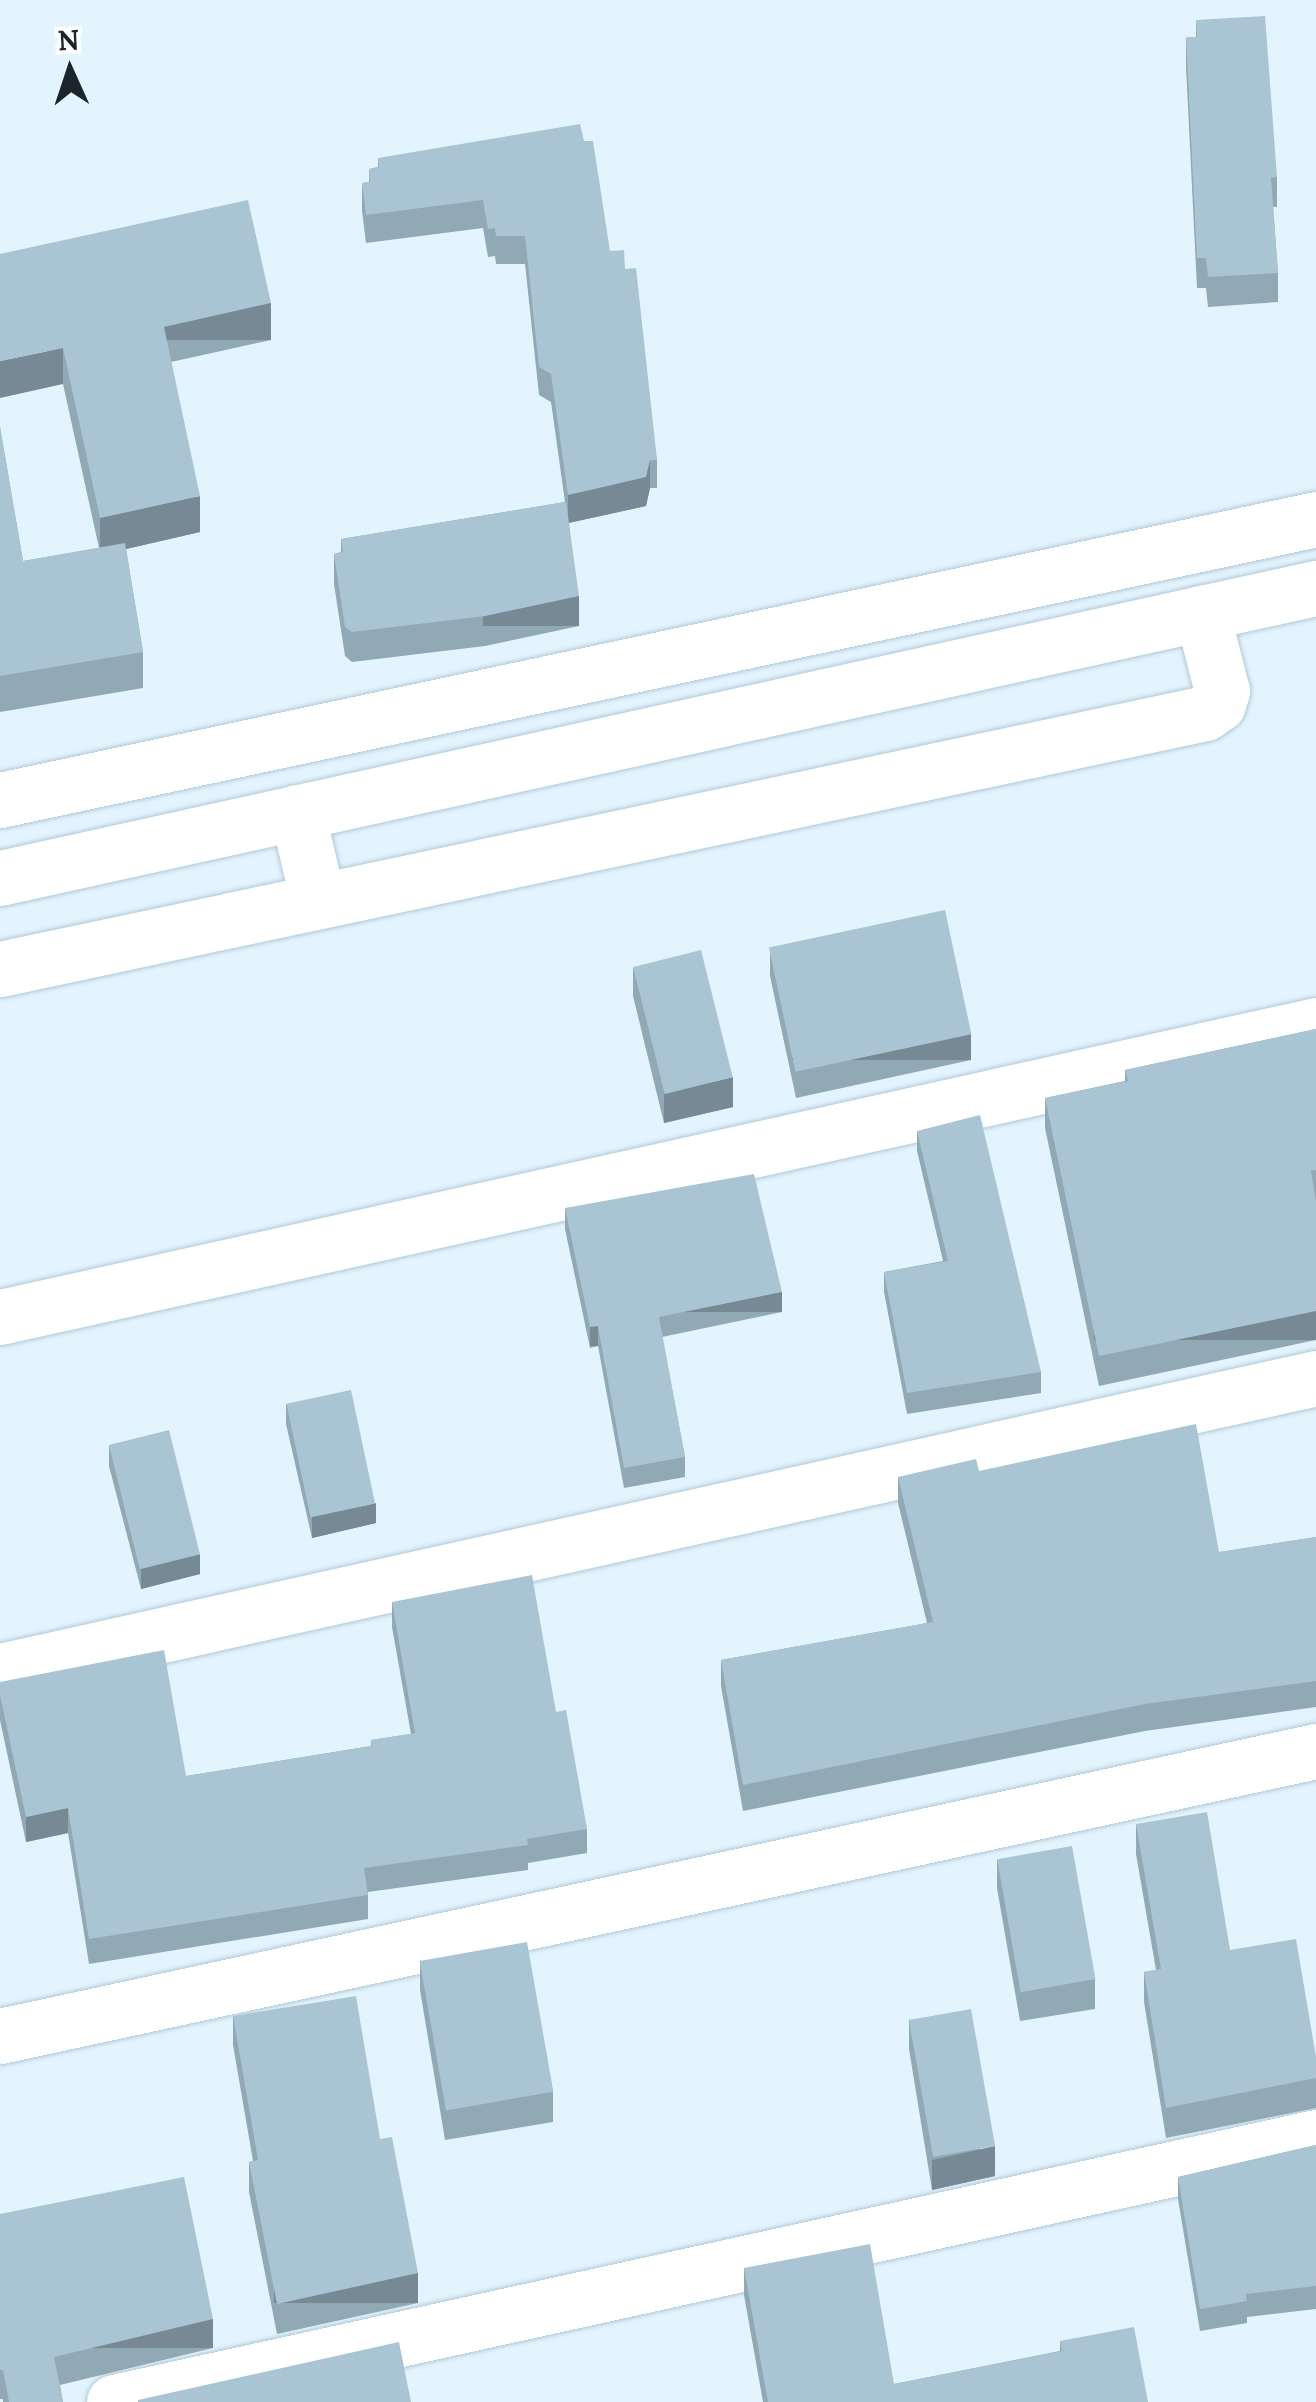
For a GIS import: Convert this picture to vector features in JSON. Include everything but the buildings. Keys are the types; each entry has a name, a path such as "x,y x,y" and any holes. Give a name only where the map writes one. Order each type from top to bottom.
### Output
{"street":[{"path":"0,800 1316,519"},
{"path":"0,878 1316,588"},
{"path":"0,968 1205,713 1218,704 1222,691 1202,613"},
{"path":"297,812 318,901"},
{"path":"0,1317 1316,1025"},
{"path":"0,1671 1316,1378"},
{"path":"0,2036 1316,1751"},
{"path":"114,2402 1316,2137"}]}
